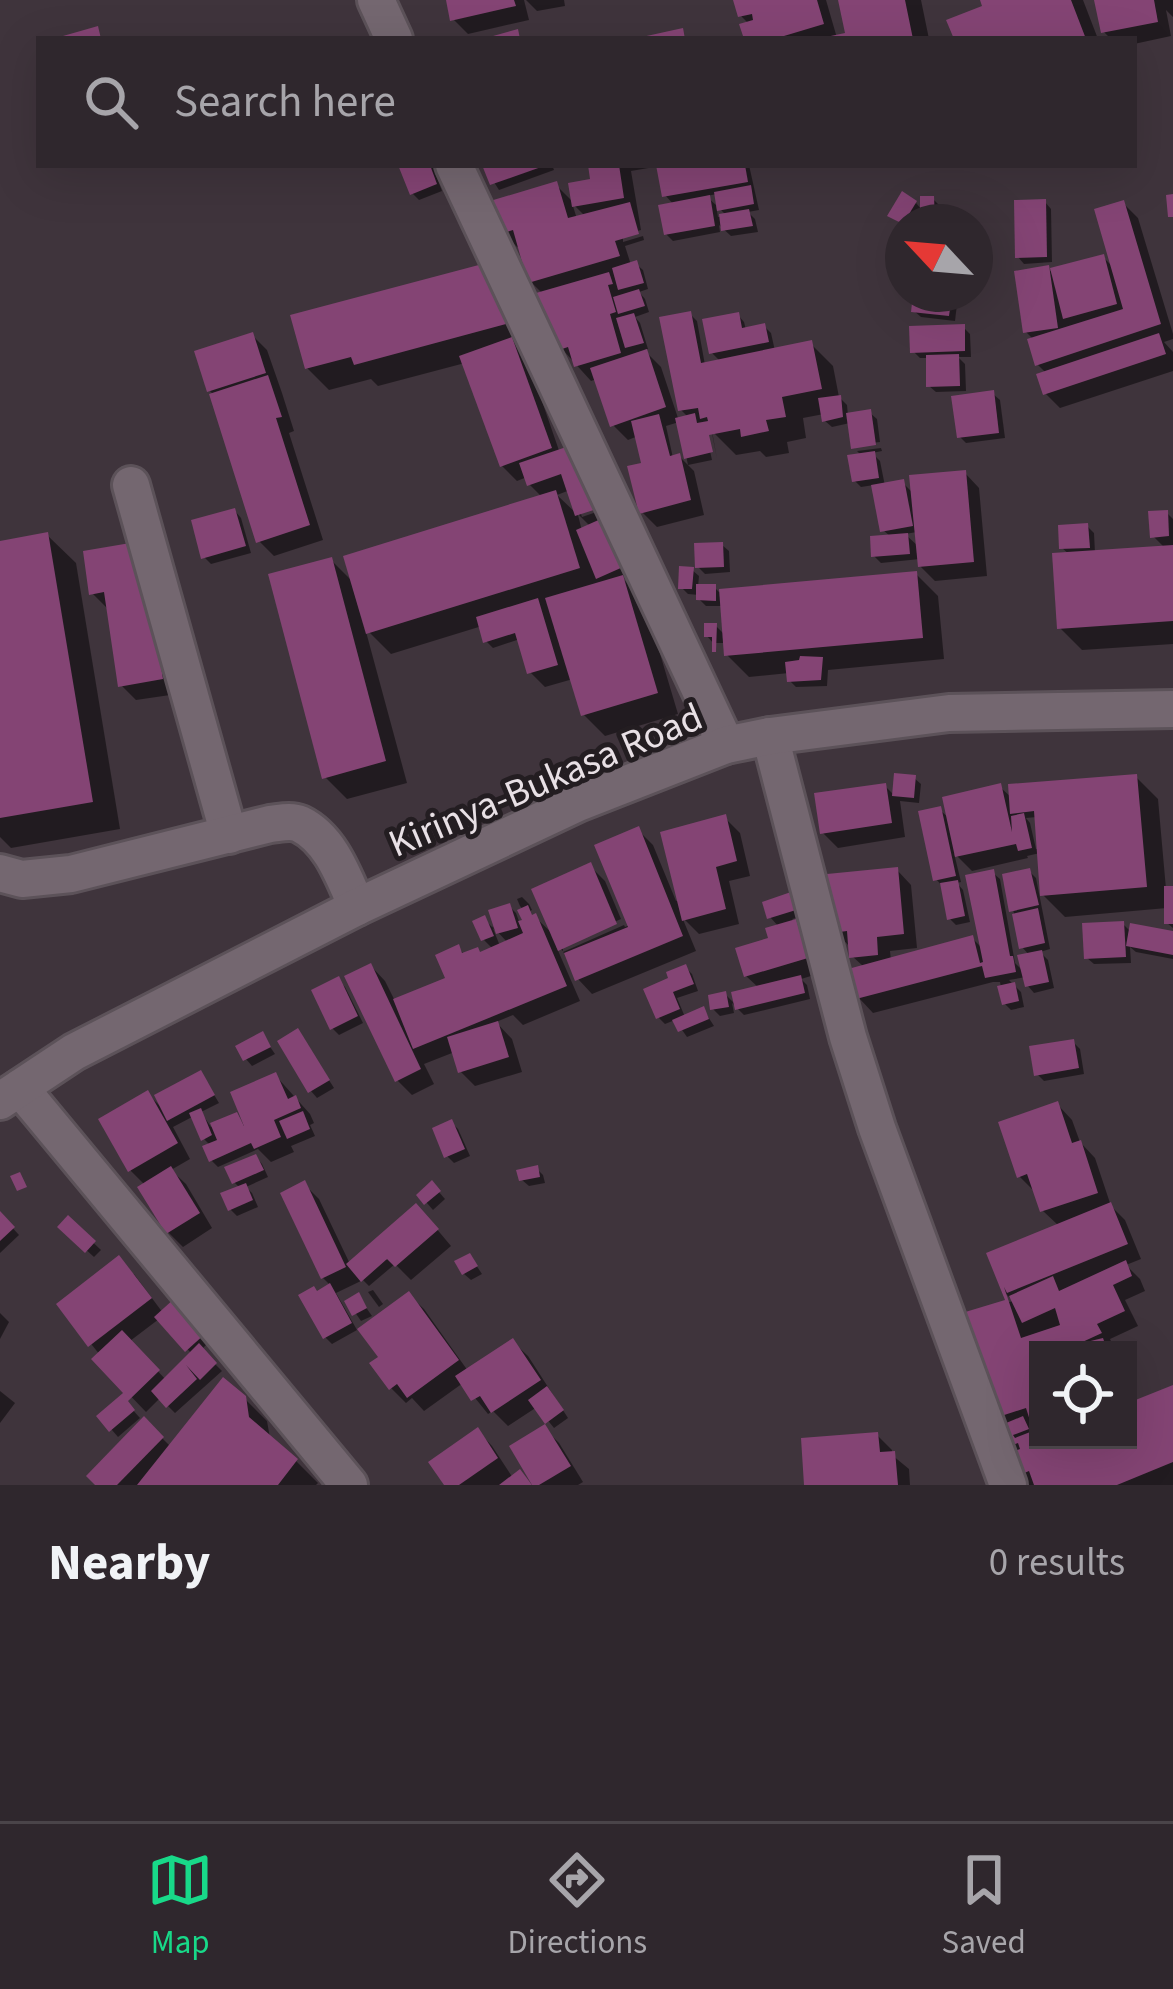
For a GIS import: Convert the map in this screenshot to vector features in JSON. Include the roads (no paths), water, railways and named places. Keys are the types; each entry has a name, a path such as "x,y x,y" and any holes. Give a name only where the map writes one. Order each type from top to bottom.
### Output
{"street":[{"path":"376,0 393,36"},
{"path":"455,168 726,745"},
{"path":"131,485 229,835"},
{"name":"Kirinya-Bukasa Road","path":"10,1094 74,1052 357,907 578,803 726,745 949,713 1173,709"},
{"path":"770,736 848,1036 1008,1485"},
{"path":"0,873 22,879 71,874 270,824 296,822 316,836 335,860 357,907"},
{"path":"10,1094 349,1485"}]}
